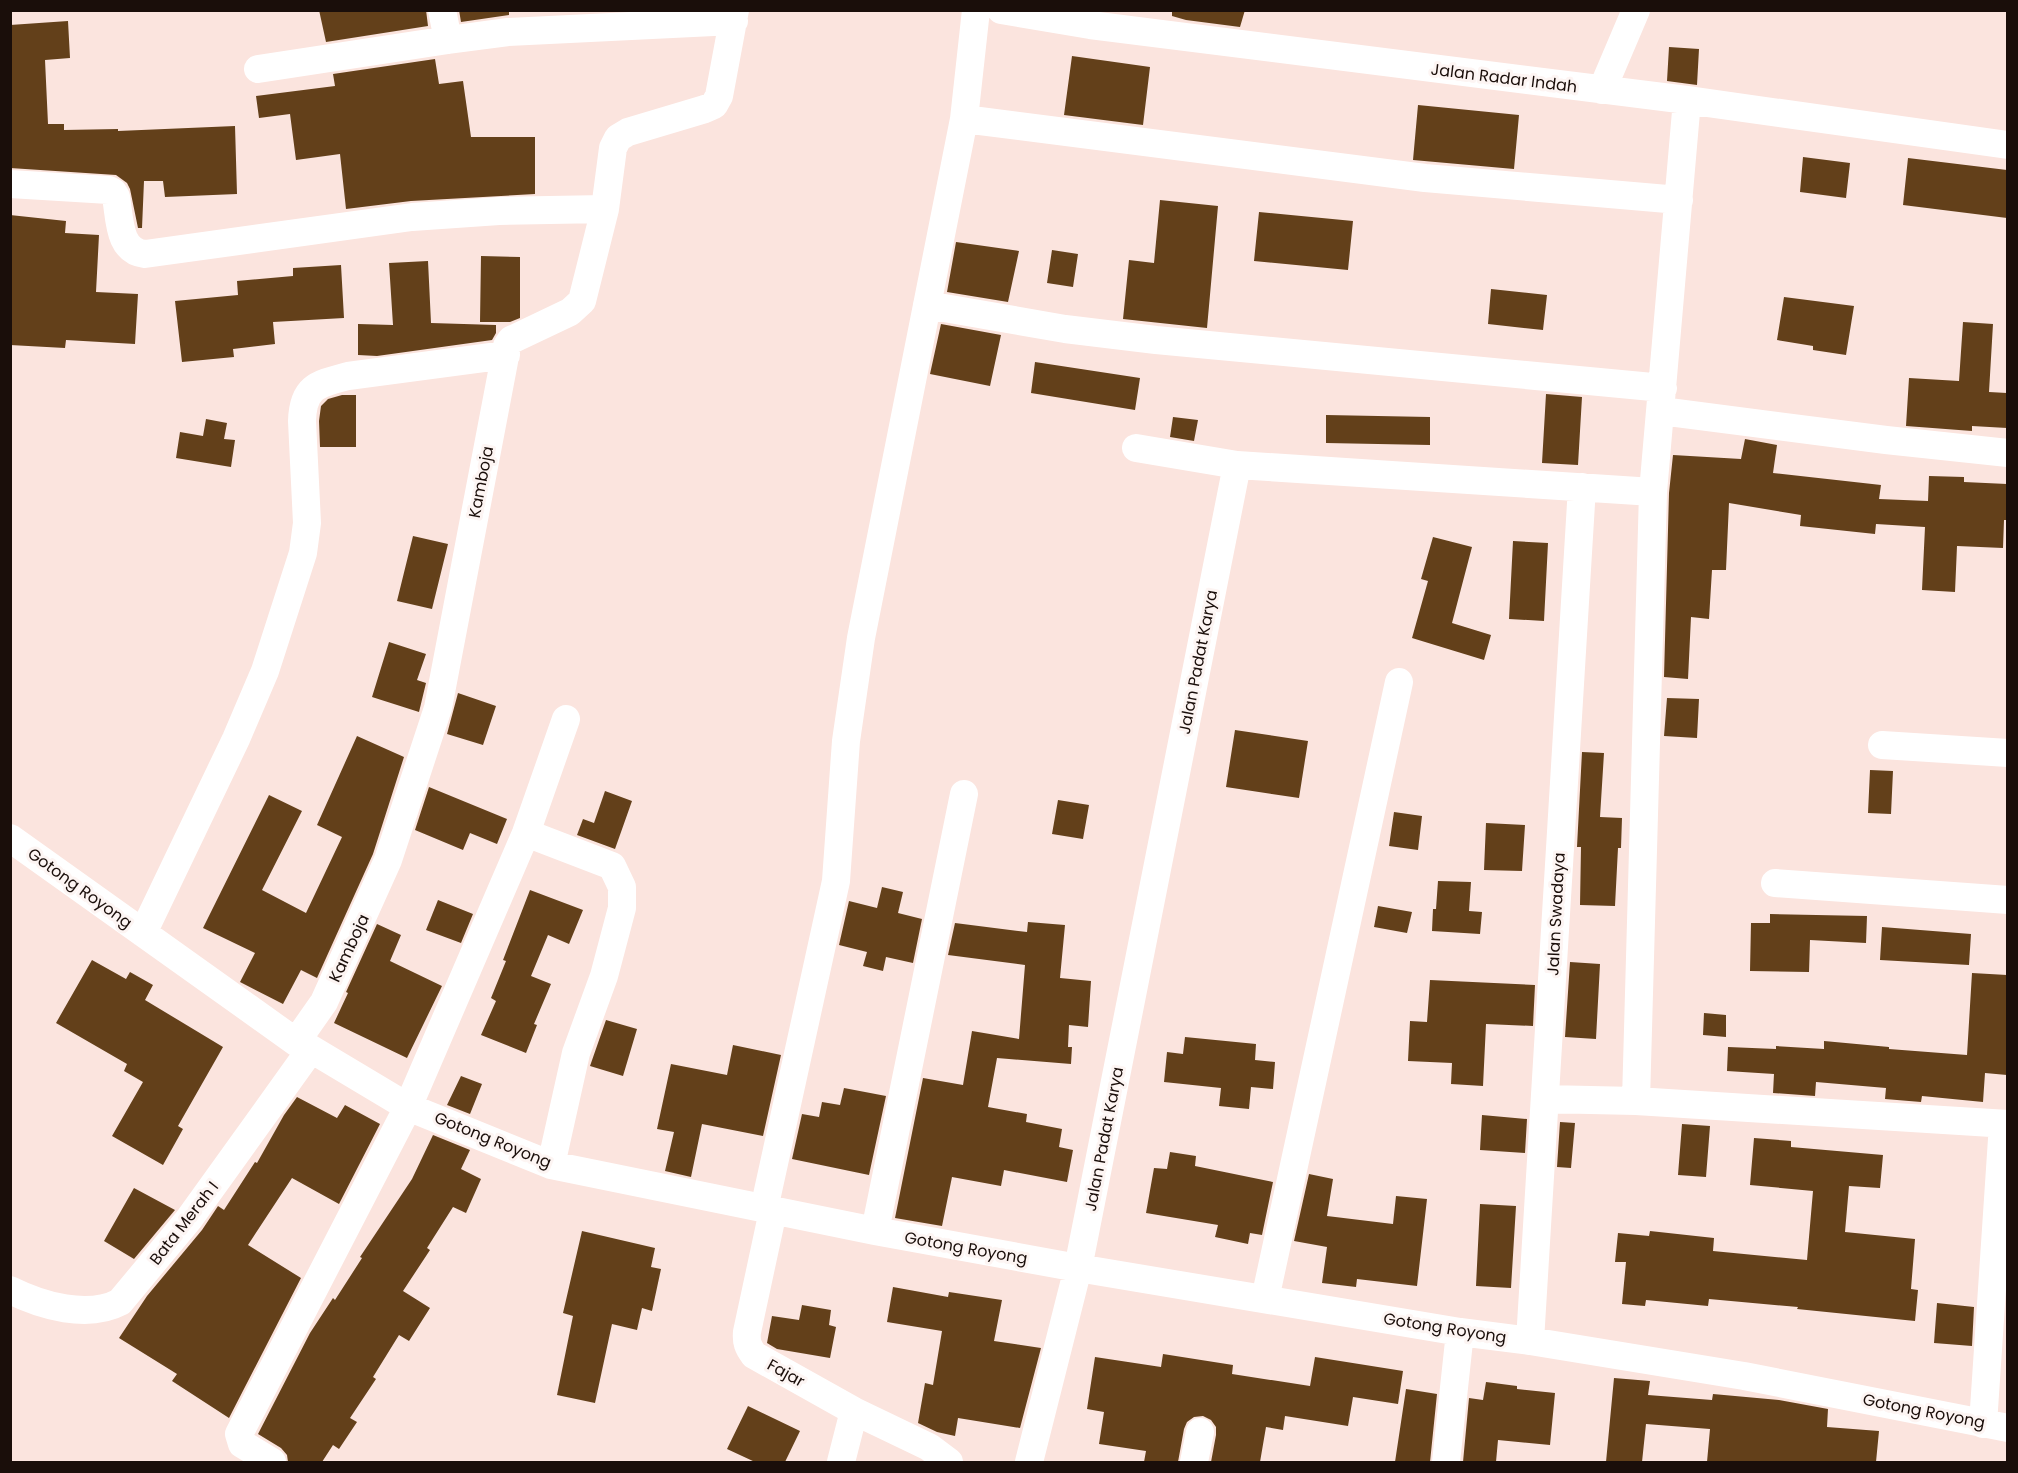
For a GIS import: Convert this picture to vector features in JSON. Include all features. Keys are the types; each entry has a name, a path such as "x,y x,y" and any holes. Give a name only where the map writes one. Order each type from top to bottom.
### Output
{"street":[{"path":"442,10 448,40"},
{"name":"Fajar","path":"949,1462 929,1447 854,1411 754,1355 746,1341 768,1210 836,881 849,709 861,638 964,119 976,10"},
{"name":"Jalan Radar Indah","path":"1001,10 1090,25 1687,100 2007,145"},
{"path":"1602,90 1636,10"},
{"path":"258,69 448,40 554,29 734,16"},
{"name":"Kamboja","path":"304,1046 388,860 438,708 506,355 511,340 570,312 582,301 605,209 613,148 618,138 628,132 714,105 719,96 734,16"},
{"path":"1636,1101 1653,492 1687,100"},
{"path":"964,119 1435,179 1679,200"},
{"path":"10,184 113,192 116,197 124,240 129,248 137,253 145,254 412,217 499,211 605,209"},
{"path":"927,305 1065,328 1156,340 1662,399 1886,440 2007,453"},
{"path":"143,933 266,671 303,553 307,523 302,421 302,406 305,397 313,389 348,376 506,355"},
{"path":"1136,448 1236,465 1653,492"},
{"name":"Jalan Padat Karya","path":"1029,1462 1078,1268 1236,465"},
{"name":"Jalan Swadaya","path":"1530,1341 1582,487"},
{"path":"1265,1299 1399,682"},
{"path":"272,1462 242,1444 239,1434 408,1107 526,833 566,719"},
{"path":"1882,745 2007,753"},
{"path":"874,1231 964,794"},
{"path":"526,833 612,866 622,887 622,908 604,976 576,1053 550,1165"},
{"name":"Gotong Royong","path":"10,838 304,1046 408,1107 550,1165 874,1231 1078,1268 1460,1332 1530,1341 1744,1376 1995,1426"},
{"path":"1775,883 2007,900"},
{"name":"Bata Merah I","path":"10,1290 58,1307 92,1310 110,1308 120,1302 189,1219 304,1046"},
{"path":"1545,1099 1636,1101 2005,1124 1995,1426"},
{"path":"1446,1462 1460,1332"},
{"path":"841,1462 854,1411"},
{"path":"1194,1462 1200,1432"}],"building":[{"path":"319,10 426,10 428,26 326,42"},
{"path":"459,10 509,10 509,15 461,22"},
{"path":"1172,10 1245,10 1240,27 1186,20 1172,16"},
{"path":"68,21 70,58 45,60 48,124 64,124 64,130 118,129 118,131 235,126 237,194 165,197 163,181 144,181 142,228 138,228 130,189 127,183 116,175 10,168 10,25"},
{"path":"1669,47 1699,49 1697,85 1667,81"},
{"path":"1072,56 1150,67 1143,125 1064,115"},
{"path":"435,59 439,84 463,81 471,137 535,137 535,194 411,201 346,209 340,154 296,160 290,114 259,118 256,96 335,86 333,74"},
{"path":"1418,105 1519,115 1514,169 1413,160"},
{"path":"1803,157 1850,163 1846,198 1800,192"},
{"path":"1908,158 2007,170 2007,218 1903,205"},
{"path":"1160,200 1218,206 1207,328 1123,319 1129,260 1154,263"},
{"path":"1259,212 1353,221 1348,270 1254,261"},
{"path":"10,215 66,221 65,233 99,235 96,292 138,294 135,344 66,340 65,348 10,345"},
{"path":"956,242 1019,251 1008,302 947,292"},
{"path":"1052,250 1078,254 1073,287 1047,283"},
{"path":"481,256 520,257 520,318 510,322 480,322"},
{"path":"428,261 431,323 496,325 496,333 492,340 377,356 358,355 358,324 393,325 389,263"},
{"path":"341,265 344,318 273,322 275,344 233,349 234,357 182,362 175,301 238,295 237,281 293,276 293,268"},
{"path":"1491,289 1547,295 1543,330 1488,324"},
{"path":"1784,297 1854,306 1846,355 1813,350 1813,346 1777,340"},
{"path":"1963,322 1993,324 1989,392 2007,393 2007,428 1972,426 1972,431 1906,426 1909,378 1959,381"},
{"path":"941,324 1001,335 990,386 930,374"},
{"path":"1035,362 1140,378 1135,410 1031,393"},
{"path":"1546,394 1582,397 1578,465 1542,463"},
{"path":"342,395 356,395 356,447 320,447 321,406 328,399"},
{"path":"1326,415 1430,417 1430,445 1326,443"},
{"path":"1173,417 1198,420 1194,441 1170,437"},
{"path":"206,419 227,423 224,439 235,440 231,467 176,458 180,432 203,436"},
{"path":"1745,439 1777,445 1773,473 1881,485 1879,499 1928,501 1929,476 1964,477 1964,482 2007,484 2007,520 2004,520 2003,548 1957,546 1955,592 1922,590 1925,527 1876,524 1875,534 1800,526 1801,515 1729,503 1726,570 1712,570 1709,619 1691,617 1688,679 1664,677 1669,493 1673,455 1741,459"},
{"path":"413,536 448,544 432,609 397,601"},
{"path":"1433,537 1472,547 1452,623 1491,635 1484,660 1412,638 1428,581 1421,579"},
{"path":"1513,541 1548,543 1544,621 1509,619"},
{"path":"389,642 426,654 417,680 426,683 419,712 372,697"},
{"path":"458,693 496,706 483,745 447,734"},
{"path":"1667,698 1699,699 1697,738 1664,736"},
{"path":"1235,730 1308,741 1299,798 1226,787"},
{"path":"357,736 404,757 373,854 317,978 301,970 283,1004 240,982 255,953 203,928 269,795 302,811 262,890 306,913 342,837 317,825"},
{"path":"1582,752 1604,753 1600,817 1622,818 1615,906 1580,905 1581,847 1577,847"},
{"path":"1870,770 1893,771 1891,814 1868,813"},
{"path":"429,787 507,819 497,844 470,833 463,850 415,830"},
{"path":"605,791 632,801 615,849 577,835 583,819 594,823"},
{"path":"1058,800 1089,805 1083,839 1052,834"},
{"path":"1394,812 1422,816 1418,850 1389,846"},
{"path":"1486,823 1525,825 1522,871 1484,870"},
{"path":"1438,881 1471,882 1469,911 1482,912 1480,934 1432,931"},
{"path":"882,887 903,892 898,913 922,919 913,963 886,957 883,971 863,966 867,952 839,945 849,901 877,908"},
{"path":"530,890 583,910 569,944 548,935 531,976 551,984 534,1024 537,1025 526,1053 481,1035 496,1001 491,998"},
{"path":"438,900 473,914 461,943 426,930"},
{"path":"1378,906 1412,912 1407,933 1374,927"},
{"path":"1770,914 1867,916 1866,943 1810,940 1809,972 1750,971 1751,923 1770,923"},
{"path":"1028,922 1065,925 1060,978 1091,981 1088,1027 1069,1025 1068,1047 1072,1047 1071,1064 997,1058 988,1107 1027,1114 1026,1122 1062,1129 1059,1147 1073,1150 1067,1182 1004,1170 1001,1186 952,1177 942,1226 895,1218 923,1078 963,1085 972,1031 1019,1039 1025,965 948,955 955,923 1027,932"},
{"path":"377,924 401,935 390,961 442,986 407,1058 334,1023"},
{"path":"1882,927 1971,934 1969,965 1880,960"},
{"path":"92,960 126,979 130,972 153,985 145,1000 223,1047 178,1126 183,1129 163,1165 112,1136 143,1082 124,1071 127,1064 56,1023"},
{"path":"1570,962 1600,964 1596,1039 1565,1037"},
{"path":"1972,973 2007,975 2007,1075 1985,1073 1983,1102 1922,1096 1921,1102 1885,1099 1886,1088 1816,1082 1815,1096 1773,1093 1774,1074 1727,1071 1728,1047 1776,1049 1776,1046 1824,1049 1824,1041 1967,1055"},
{"path":"1430,980 1535,985 1533,1026 1486,1024 1483,1086 1451,1084 1452,1063 1408,1061 1410,1021 1427,1022"},
{"path":"1704,1013 1726,1015 1726,1037 1703,1035"},
{"path":"606,1020 637,1029 623,1076 590,1066"},
{"path":"1185,1037 1256,1044 1255,1060 1275,1062 1273,1089 1251,1087 1249,1109 1219,1106 1221,1088 1164,1082 1167,1052 1183,1054"},
{"path":"733,1045 781,1055 763,1136 702,1124 691,1177 665,1171 674,1132 657,1129 671,1064 727,1075"},
{"path":"461,1076 482,1084 470,1114 447,1105"},
{"path":"844,1088 886,1096 869,1175 792,1159 802,1114 819,1117 822,1102 840,1105"},
{"path":"297,1097 337,1118 345,1105 380,1124 339,1204 292,1178 248,1245 301,1278 229,1418 172,1381 177,1374 119,1338 147,1296 202,1230 218,1206 224,1210 255,1162 257,1163"},
{"path":"1482,1115 1527,1119 1525,1153 1480,1150"},
{"path":"1560,1122 1575,1123 1571,1168 1557,1167"},
{"path":"1682,1124 1710,1126 1706,1177 1678,1175"},
{"path":"433,1135 470,1150 461,1169 481,1179 466,1213 453,1207 427,1248 430,1250 403,1291 430,1308 409,1341 399,1335 373,1377 376,1379 350,1418 357,1422 339,1449 333,1445 322,1462 288,1462 287,1455 281,1448 258,1434 310,1333 333,1298 335,1300 362,1258 360,1257 412,1179"},
{"path":"1754,1138 1791,1141 1791,1147 1883,1155 1880,1188 1849,1186 1845,1232 1915,1239 1911,1289 1918,1290 1915,1321 1709,1299 1708,1306 1646,1300 1645,1306 1622,1304 1626,1262 1615,1262 1618,1233 1649,1236 1650,1231 1714,1238 1713,1251 1807,1260 1813,1191 1750,1185"},
{"path":"1170,1152 1196,1156 1195,1166 1273,1182 1262,1235 1250,1233 1248,1244 1215,1237 1218,1225 1146,1213 1154,1168 1167,1169"},
{"path":"1309,1174 1333,1179 1327,1216 1393,1224 1396,1196 1427,1199 1417,1286 1357,1279 1356,1287 1322,1283 1327,1247 1294,1241"},
{"path":"134,1188 175,1210 134,1259 104,1241"},
{"path":"1480,1204 1516,1206 1511,1288 1476,1286"},
{"path":"582,1231 655,1248 651,1267 661,1269 652,1311 642,1308 637,1330 612,1324 595,1403 557,1395 573,1316 563,1313"},
{"path":"893,1287 948,1297 949,1292 1002,1300 994,1341 1041,1348 1020,1428 958,1418 955,1436 937,1432 918,1423 925,1383 933,1385 942,1331 887,1322"},
{"path":"1937,1303 1974,1307 1972,1346 1934,1343"},
{"path":"802,1305 831,1310 829,1325 836,1327 830,1358 777,1349 767,1343 772,1316 799,1320"},
{"path":"1163,1354 1233,1365 1232,1374 1310,1386 1315,1357 1403,1371 1398,1404 1353,1397 1348,1426 1285,1416 1283,1430 1266,1427 1260,1462 1211,1462 1216,1427 1211,1420 1203,1416 1194,1417 1187,1422 1178,1462 1144,1462 1146,1451 1099,1444 1104,1412 1087,1409 1095,1357 1161,1367"},
{"path":"1614,1378 1650,1381 1648,1395 1712,1400 1713,1394 1779,1400 1828,1409 1827,1427 1879,1431 1876,1462 1707,1462 1710,1429 1646,1424 1642,1462 1606,1462"},
{"path":"1486,1382 1517,1386 1517,1389 1555,1393 1550,1445 1498,1440 1496,1462 1463,1462 1469,1398 1483,1400"},
{"path":"1406,1389 1437,1394 1430,1462 1395,1462"},
{"path":"748,1406 800,1431 785,1462 755,1462 727,1449"}]}
